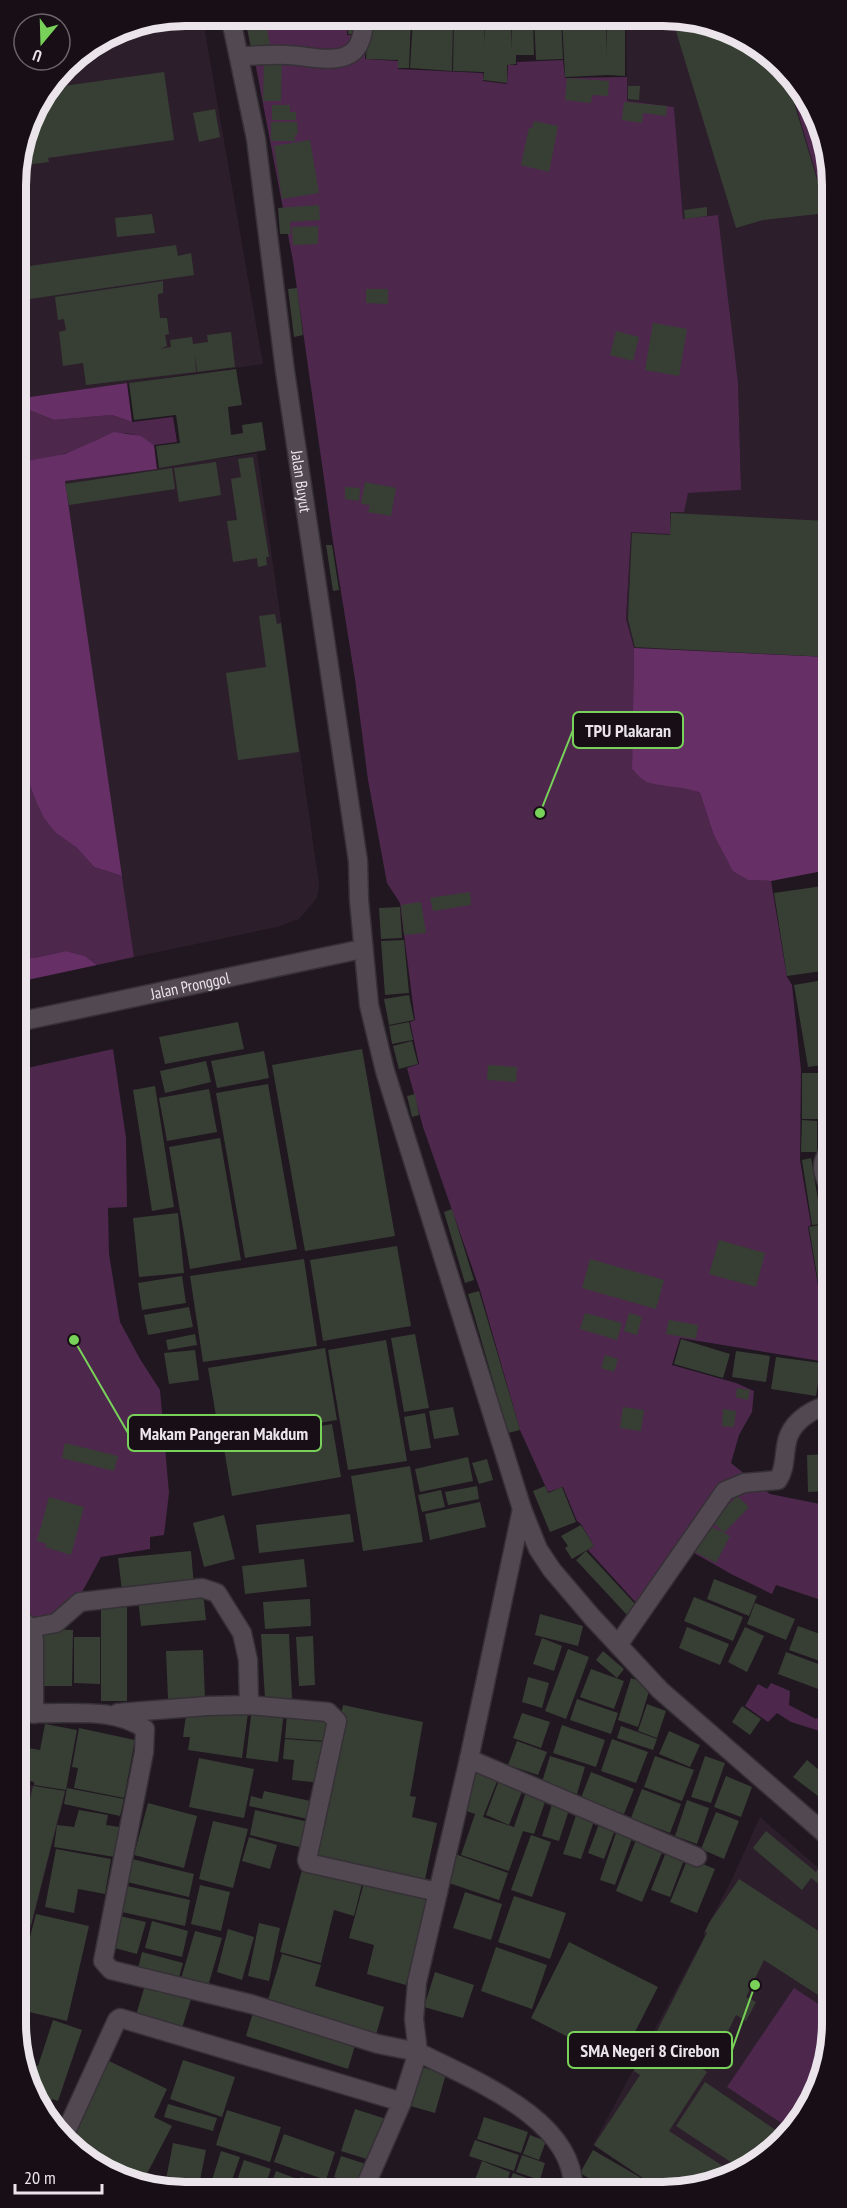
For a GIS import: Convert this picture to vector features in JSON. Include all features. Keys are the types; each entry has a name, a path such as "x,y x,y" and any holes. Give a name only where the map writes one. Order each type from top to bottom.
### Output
{"street":[{"name":"Jalan Buyut","path":"233,26 256,139 285,371 358,861 358,900 369,1005 385,1071 522,1509 538,1549 552,1570 618,1645 660,1690 821,1830"},
{"path":"240,56 288,54 313,58 347,56 356,49 361,40 363,26"},
{"name":"Jalan Pronggol","path":"26,1020 362,949"},
{"path":"618,1645 725,1491 744,1482 778,1480 782,1474 789,1434 806,1415 821,1407"},
{"path":"367,2182 402,2102 418,2052 414,2019 417,1982 469,1759 522,1509"},
{"path":"249,1705 248,1659 242,1634 217,1593 202,1588 80,1602 56,1623 28,1626 34,1640 27,1713 108,1714 249,1705 328,1713 336,1720 308,1863 438,1892"},
{"path":"108,1714 134,1721 145,1729 144,1752 103,1961 106,1965 111,1970 251,2004 378,2044 418,2052 519,2105 553,2137 567,2158 572,2182"},
{"path":"469,1759 697,1857"},
{"path":"67,2130 117,2020 120,2018 402,2102"}],"shaded area":[{"path":"204,26 263,364 26,398 26,174 31,143 42,114 52,96 72,72 105,47 143,31 164,27"},
{"path":"248,26 347,26 347,35 366,36 365,59 398,61 398,69 483,73 483,81 507,84 508,65 517,65 517,62 563,60 565,78 627,77 627,101 674,107 683,219 718,215 738,382 741,490 688,493 684,512 670,512 670,534 631,532 626,619 634,648 632,769 644,781 689,788 700,793 713,833 748,880 771,881 787,977 792,985 801,1070 800,1160 811,1225 808,1227 821,1305 821,1339 820,1361 680,1338 672,1365 736,1383 754,1391 752,1412 739,1435 731,1463 770,1494 821,1504 821,1600 776,1585 772,1594 678,1544 638,1605 588,1550 594,1546 577,1521 563,1487 548,1492 520,1430 480,1290 423,1127 407,1068 419,1064 410,1022 415,1020 400,903 387,883 368,780 293,261"},
{"path":"626,26 683,27 713,34 733,42 759,58 775,72 792,93 822,194 822,657 634,648 626,619 631,532 670,512 688,493 741,490 738,382 718,216 683,220 674,107 627,101"},
{"path":"792,93 800,105 816,143 822,194"},
{"path":"127,383 132,422 112,415 54,420 29,410 26,411 26,398"},
{"path":"29,410 54,420 112,415 132,422 173,417 177,442 154,445 130,434 120,433 100,438 61,455 26,461 26,411"},
{"path":"114,432 141,436 154,445 157,469 65,481 122,876 94,867 77,848 56,833 44,818 26,773 26,461 65,454"},
{"path":"257,453 319,884 317,898 299,919 277,927 134,957 64,481"},
{"path":"634,648 822,657 822,871 771,881 748,880 733,871 713,833 700,793 648,782 632,769"},
{"path":"26,773 33,794 56,833 77,848 94,867 122,876 134,957 97,965 85,956 66,951 34,958 26,956"},
{"path":"66,951 85,956 97,965 26,980 26,956 34,958"},
{"path":"113,1049 126,1138 127,1207 108,1208 109,1254 120,1322 160,1390 169,1493 164,1535 150,1537 150,1549 101,1557 81,1594 26,1634 26,1068"},
{"path":"771,1683 790,1691 789,1705 821,1719 821,1731 791,1722 777,1713 768,1722 745,1706 758,1684 767,1689"},
{"path":"26,1784 66,1791 26,1947"},
{"path":"760,1817 821,1870 821,2034 813,2074 800,2103 789,2120 775,2136 751,2156 704,2177 683,2181 648,2182 593,2145 704,1937 704,1932 732,1879"},
{"path":"794,1988 821,2006 821,2034 813,2074 801,2098 783,2124 727,2087"}],"building":[{"path":"246,26 266,26 270,44 251,48"},
{"path":"348,26 360,26 360,35 348,34"},
{"path":"368,26 411,26 409,68 398,68 398,60 366,59"},
{"path":"413,26 453,26 452,71 410,68"},
{"path":"454,26 484,26 484,44 485,26 511,26 511,52 512,26 533,26 534,55 516,55 516,64 507,65 507,83 483,80 484,72 453,71"},
{"path":"534,26 561,26 563,59 536,60"},
{"path":"562,26 606,26 607,57 607,26 625,26 625,76 565,77"},
{"path":"675,27 713,34 733,42 759,58 790,90 822,196 822,214 763,220 736,228"},
{"path":"264,61 282,61 281,101 263,101"},
{"path":"164,72 174,140 48,158 49,162 27,165 31,143 42,114 59,87"},
{"path":"567,78 609,81 608,96 592,95 591,103 565,100"},
{"path":"628,86 640,86 639,100 628,99"},
{"path":"624,102 667,106 666,116 643,113 642,123 622,120"},
{"path":"272,105 290,105 290,112 296,112 296,120 272,120"},
{"path":"215,109 220,137 199,142 193,113"},
{"path":"534,121 558,126 549,172 521,165 529,128 532,128"},
{"path":"271,122 297,122 298,134 295,135 295,141 271,141"},
{"path":"310,140 319,193 282,199 274,146"},
{"path":"319,205 320,220 290,222 291,234 280,234 278,208"},
{"path":"707,207 707,216 685,219 684,210"},
{"path":"152,214 155,233 117,237 115,218"},
{"path":"318,226 318,244 293,245 292,227"},
{"path":"176,245 178,256 191,253 194,275 26,300 26,267"},
{"path":"163,281 163,293 158,294 160,318 167,318 169,334 165,335 167,346 160,349 171,347 170,340 192,337 193,344 208,342 207,335 231,332 235,367 197,372 195,353 196,372 86,385 83,363 63,366 59,332 66,330 64,319 58,320 55,297"},
{"path":"297,288 303,335 294,337 288,289"},
{"path":"366,289 388,289 388,304 366,303"},
{"path":"653,323 687,329 679,376 645,370"},
{"path":"616,331 639,337 633,361 610,355"},
{"path":"236,369 242,405 228,407 231,435 243,433 242,425 262,422 266,450 159,468 156,446 180,443 176,415 134,420 129,383"},
{"path":"253,457 269,557 266,557 267,565 258,567 257,558 233,562 227,521 237,520 231,479 241,477 238,459"},
{"path":"216,462 221,495 179,502 174,468"},
{"path":"172,468 175,489 69,505 65,484"},
{"path":"365,482 396,488 391,516 368,512 370,505 361,504"},
{"path":"345,487 360,488 359,501 345,499"},
{"path":"671,513 822,521 822,657 635,647 628,619 632,533 670,535"},
{"path":"326,545 332,545 339,590 333,591"},
{"path":"275,614 277,624 281,623 299,752 238,760 226,673 266,667 259,616"},
{"path":"822,886 822,971 787,976 774,893"},
{"path":"470,892 471,905 433,911 430,898"},
{"path":"421,902 426,933 404,935 401,905"},
{"path":"400,907 402,938 381,939 379,908"},
{"path":"404,940 409,993 385,995 381,941"},
{"path":"822,980 822,1065 808,1067 794,985"},
{"path":"409,995 414,1020 389,1025 384,999"},
{"path":"238,1022 244,1049 165,1064 159,1037"},
{"path":"409,1022 413,1040 392,1044 389,1026"},
{"path":"412,1041 418,1064 399,1069 393,1046"},
{"path":"362,1049 395,1236 305,1251 272,1065"},
{"path":"264,1051 269,1078 217,1088 211,1061"},
{"path":"206,1061 211,1082 165,1093 160,1071"},
{"path":"488,1065 517,1067 516,1082 487,1080"},
{"path":"802,1073 822,1073 821,1119 802,1119"},
{"path":"268,1084 297,1249 245,1258 216,1093"},
{"path":"155,1086 174,1207 152,1211 133,1090"},
{"path":"209,1089 217,1132 167,1141 159,1098"},
{"path":"415,1094 419,1115 412,1117 407,1096"},
{"path":"802,1120 817,1121 817,1152 801,1152"},
{"path":"220,1138 241,1260 190,1269 169,1147"},
{"path":"811,1158 821,1224 812,1225 802,1160"},
{"path":"452,1209 474,1280 465,1283 444,1212"},
{"path":"178,1213 184,1273 139,1277 133,1218"},
{"path":"821,1225 821,1302 809,1227"},
{"path":"719,1240 765,1253 756,1287 709,1274"},
{"path":"397,1246 411,1326 323,1341 310,1260"},
{"path":"304,1259 317,1346 203,1362 190,1276"},
{"path":"590,1259 664,1280 656,1309 582,1288"},
{"path":"182,1276 186,1303 142,1310 138,1283"},
{"path":"479,1291 520,1430 508,1433 468,1294"},
{"path":"189,1307 193,1327 148,1335 144,1315"},
{"path":"585,1313 622,1323 617,1340 580,1329"},
{"path":"629,1313 642,1317 637,1335 624,1331"},
{"path":"669,1320 698,1325 696,1339 666,1334"},
{"path":"195,1334 197,1345 168,1350 166,1340"},
{"path":"415,1334 429,1408 404,1412 391,1338"},
{"path":"681,1339 730,1354 723,1378 674,1364"},
{"path":"386,1340 407,1461 348,1470 328,1350"},
{"path":"325,1348 337,1420 220,1440 208,1368"},
{"path":"195,1350 199,1380 169,1384 164,1353"},
{"path":"736,1351 770,1356 766,1382 732,1377"},
{"path":"605,1355 618,1359 614,1372 601,1368"},
{"path":"776,1357 821,1363 816,1396 771,1389"},
{"path":"737,1388 750,1390 748,1400 736,1397"},
{"path":"453,1407 459,1435 434,1439 429,1411"},
{"path":"623,1407 644,1410 641,1431 620,1428"},
{"path":"723,1409 736,1411 734,1427 722,1426"},
{"path":"425,1413 431,1448 410,1451 404,1417"},
{"path":"332,1424 341,1477 232,1496 223,1443"},
{"path":"819,1424 821,1424 821,1448 820,1448"},
{"path":"65,1443 118,1456 114,1471 62,1458"},
{"path":"821,1454 821,1491 808,1492 807,1455"},
{"path":"468,1457 473,1481 420,1492 415,1469"},
{"path":"487,1459 493,1480 479,1484 472,1463"},
{"path":"410,1466 423,1542 363,1551 351,1476"},
{"path":"477,1486 479,1499 448,1505 445,1492"},
{"path":"545,1486 548,1493 562,1487 576,1522 550,1532 533,1491"},
{"path":"441,1490 445,1507 422,1512 418,1495"},
{"path":"737,1496 749,1507 724,1533 713,1522"},
{"path":"49,1497 84,1507 71,1555 45,1547 47,1544 37,1541"},
{"path":"480,1502 486,1527 430,1540 425,1514"},
{"path":"350,1514 354,1542 259,1553 256,1525"},
{"path":"224,1515 235,1559 204,1567 193,1523"},
{"path":"581,1525 594,1546 572,1559 565,1548 568,1546 561,1536"},
{"path":"708,1525 730,1536 716,1563 695,1552"},
{"path":"191,1551 194,1586 122,1591 118,1558"},
{"path":"586,1551 637,1606 627,1615 576,1560"},
{"path":"304,1559 307,1587 245,1594 242,1566"},
{"path":"714,1579 757,1596 749,1616 707,1599"},
{"path":"203,1592 206,1620 141,1626 138,1598"},
{"path":"694,1597 743,1617 733,1641 684,1621"},
{"path":"310,1599 311,1626 265,1629 263,1602"},
{"path":"101,1603 127,1604 127,1701 101,1701"},
{"path":"755,1603 795,1619 786,1640 747,1624"},
{"path":"540,1614 583,1626 578,1646 535,1635"},
{"path":"798,1626 821,1634 821,1662 789,1650"},
{"path":"687,1627 729,1644 720,1665 679,1648"},
{"path":"745,1627 764,1636 747,1672 728,1662"},
{"path":"37,1629 73,1630 72,1686 37,1686"},
{"path":"261,1634 289,1634 292,1698 265,1699"},
{"path":"313,1636 315,1685 299,1686 296,1637"},
{"path":"74,1637 100,1637 100,1684 74,1683"},
{"path":"542,1638 562,1646 554,1671 533,1664"},
{"path":"568,1649 589,1657 566,1719 545,1711"},
{"path":"203,1650 205,1698 168,1699 166,1651"},
{"path":"603,1651 624,1669 617,1678 596,1660"},
{"path":"786,1652 821,1665 821,1690 778,1674"},
{"path":"26,1654 32,1655 29,1705 26,1705"},
{"path":"591,1669 624,1681 614,1709 580,1697"},
{"path":"528,1677 549,1683 542,1708 522,1702"},
{"path":"631,1678 651,1685 638,1727 618,1720"},
{"path":"577,1699 618,1713 611,1734 570,1720"},
{"path":"647,1704 666,1711 657,1738 638,1731"},
{"path":"343,1705 423,1722 410,1796 416,1797 412,1817 437,1823 424,1884 313,1860"},
{"path":"742,1706 761,1719 750,1735 732,1722"},
{"path":"252,1708 284,1712 278,1762 246,1758"},
{"path":"248,1713 242,1758 188,1750 190,1737 183,1737 186,1715"},
{"path":"522,1713 550,1722 541,1748 513,1738"},
{"path":"287,1714 328,1718 326,1741 285,1738"},
{"path":"45,1724 77,1730 66,1790 34,1785 34,1782 26,1780 26,1748 40,1750"},
{"path":"562,1725 605,1740 596,1767 553,1753"},
{"path":"621,1726 657,1739 653,1750 617,1738"},
{"path":"79,1728 135,1740 124,1798 74,1788 78,1768 72,1767"},
{"path":"669,1731 700,1745 690,1767 659,1754"},
{"path":"285,1739 326,1742 324,1763 314,1762 324,1764 322,1783 292,1780 294,1760 283,1759"},
{"path":"612,1739 648,1752 636,1783 601,1771"},
{"path":"517,1741 547,1752 538,1775 508,1765"},
{"path":"550,1756 585,1767 577,1794 542,1782"},
{"path":"655,1756 694,1770 682,1801 644,1787"},
{"path":"705,1756 725,1763 711,1803 691,1797"},
{"path":"199,1758 254,1769 244,1818 189,1807"},
{"path":"807,1760 821,1772 821,1798 793,1777"},
{"path":"473,1768 498,1779 483,1817 514,1827 526,1792 546,1799 534,1834 523,1831 509,1871 461,1855 475,1814 458,1808"},
{"path":"591,1772 634,1789 624,1814 581,1798"},
{"path":"726,1776 752,1787 741,1817 714,1807"},
{"path":"499,1780 523,1789 509,1825 486,1815"},
{"path":"33,1786 65,1791 31,1925 26,1924 26,1874 28,1873 26,1872 26,1816"},
{"path":"67,1788 124,1799 120,1816 64,1804"},
{"path":"642,1789 681,1804 670,1833 631,1818"},
{"path":"264,1791 315,1802 312,1820 249,1806 251,1796 262,1799"},
{"path":"687,1800 709,1808 697,1844 675,1836"},
{"path":"148,1803 197,1816 184,1868 134,1855"},
{"path":"552,1804 569,1810 559,1841 542,1836"},
{"path":"79,1810 108,1815 106,1825 126,1828 121,1858 54,1847 57,1825 74,1827"},
{"path":"255,1810 309,1822 303,1848 250,1835"},
{"path":"716,1812 739,1821 724,1859 701,1849"},
{"path":"576,1815 594,1821 581,1859 563,1854"},
{"path":"213,1821 248,1829 233,1888 199,1879"},
{"path":"599,1824 615,1830 604,1859 588,1853"},
{"path":"617,1830 633,1836 615,1885 600,1880"},
{"path":"766,1831 816,1872 818,1869 821,1872 821,1886 811,1878 802,1890 753,1848"},
{"path":"531,1835 551,1842 532,1897 511,1890"},
{"path":"249,1837 277,1845 270,1869 242,1861"},
{"path":"636,1840 663,1850 642,1902 616,1891"},
{"path":"56,1849 111,1859 105,1894 78,1889 74,1913 45,1907"},
{"path":"666,1852 684,1860 670,1897 651,1890"},
{"path":"455,1854 508,1873 499,1900 446,1882"},
{"path":"128,1858 194,1874 189,1897 123,1881"},
{"path":"688,1858 715,1869 697,1913 670,1902"},
{"path":"303,1866 363,1880 354,1916 334,1910 321,1963 280,1952"},
{"path":"365,1879 430,1897 406,1985 367,1974 374,1945 349,1938"},
{"path":"739,1879 821,1931 821,1997 764,1960 746,1997 756,2002 746,2021 736,2015 709,2069 686,2058 707,2072 669,2131 727,2169 704,2177 683,2181 649,2182 594,2145 640,2075 634,2071 650,2041 659,2047 660,2045 652,2041 707,1933 705,1932"},
{"path":"200,1885 230,1892 221,1931 191,1924"},
{"path":"127,1886 190,1900 185,1926 122,1912"},
{"path":"465,1892 502,1904 491,1940 453,1928"},
{"path":"514,1896 566,1913 550,1959 498,1942"},
{"path":"36,1914 89,1926 67,2021 26,2011 26,1952"},
{"path":"120,1916 146,1922 137,1954 111,1947"},
{"path":"152,1921 188,1931 182,1957 145,1948"},
{"path":"259,1923 280,1928 269,1981 248,1976"},
{"path":"228,1929 254,1937 242,1980 217,1972"},
{"path":"195,1931 222,1938 207,1990 180,1982"},
{"path":"569,1942 658,1987 619,2063 531,2018"},
{"path":"496,1947 547,1965 532,2009 481,1991"},
{"path":"142,1952 183,1963 177,1985 137,1973"},
{"path":"282,1954 321,1965 315,1986 384,2007 376,2035 267,2003"},
{"path":"435,1972 474,1985 463,2018 424,2007"},
{"path":"146,1982 192,1996 182,2028 136,2015"},
{"path":"254,2009 356,2042 348,2069 246,2036"},
{"path":"53,2020 82,2030 58,2101 52,2099 49,2107 31,2063 38,2066"},
{"path":"107,2060 167,2089 154,2117 172,2126 145,2177 114,2166 96,2156 72,2135"},
{"path":"183,2060 235,2077 222,2117 170,2099"},
{"path":"418,2066 446,2074 435,2113 407,2105"},
{"path":"705,2082 779,2132 751,2156 735,2165 676,2126"},
{"path":"168,2104 217,2118 213,2131 164,2117"},
{"path":"355,2109 386,2119 373,2161 341,2151"},
{"path":"227,2110 281,2127 270,2162 216,2145"},
{"path":"484,2117 528,2132 521,2153 477,2139"},
{"path":"284,2134 335,2152 326,2180 274,2162"},
{"path":"530,2135 546,2141 539,2160 523,2154"},
{"path":"475,2140 519,2155 514,2171 469,2156"},
{"path":"173,2143 206,2150 200,2182 166,2181"},
{"path":"593,2150 643,2179 641,2182 596,2182 580,2173"},
{"path":"221,2151 240,2157 231,2182 211,2182"},
{"path":"522,2155 545,2163 540,2180 516,2172"},
{"path":"341,2156 369,2165 364,2182 350,2182 334,2177"},
{"path":"244,2160 271,2169 266,2182 236,2182"},
{"path":"482,2161 510,2172 507,2182 474,2182"},
{"path":"276,2171 297,2179 296,2182 272,2182"},
{"path":"513,2173 538,2182 509,2182"},
{"path":"301,2177 318,2182 299,2182"}],"place":[{"name":"TPU Plakaran","path":"540,813"},
{"name":"Makam Pangeran Makdum","path":"74,1340"},
{"name":"SMA Negeri 8 Cirebon","path":"755,1985"}]}
